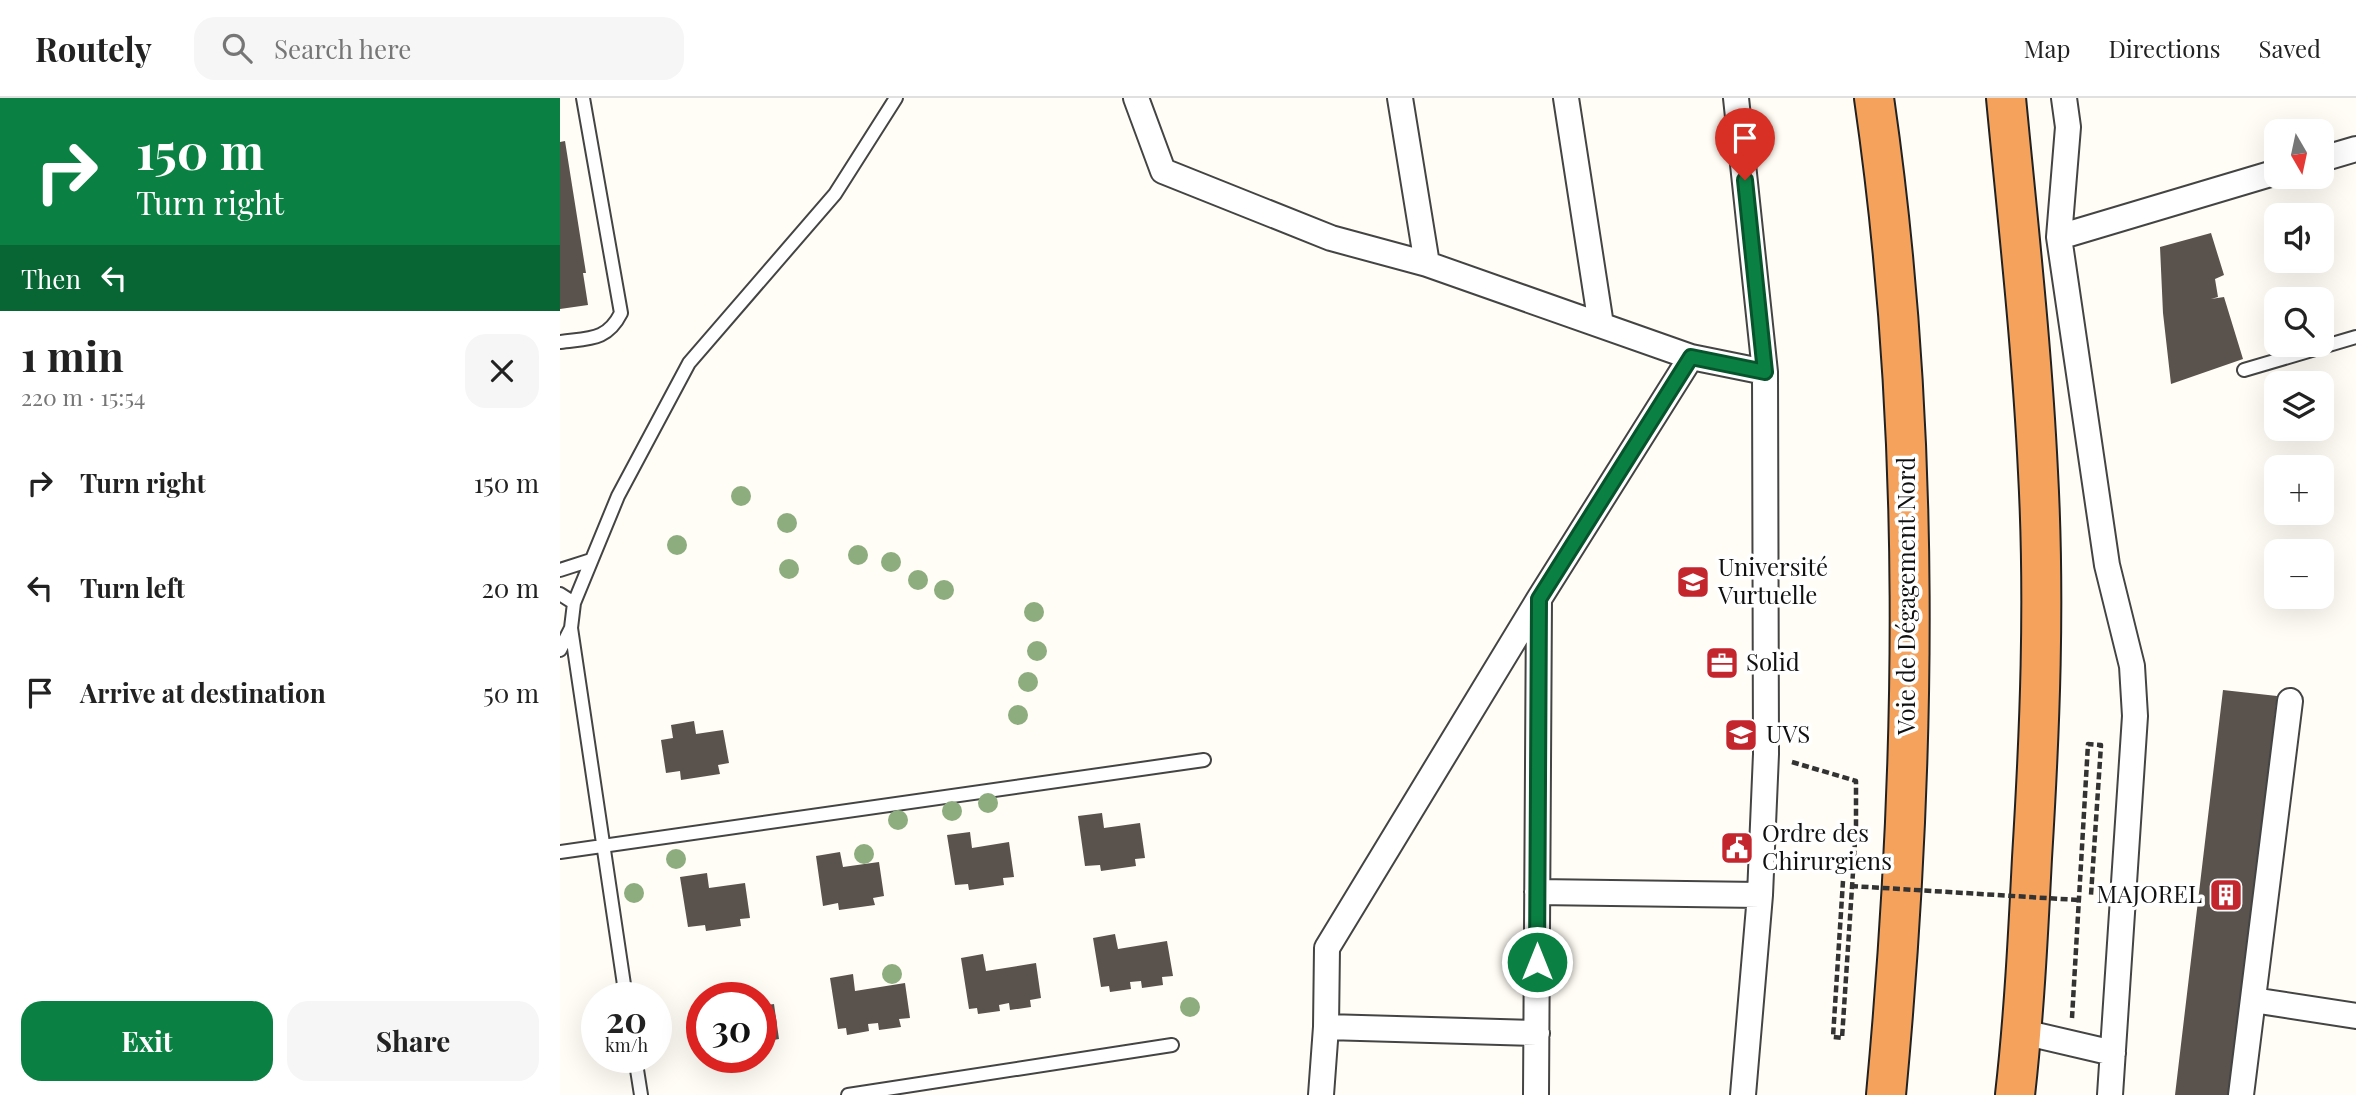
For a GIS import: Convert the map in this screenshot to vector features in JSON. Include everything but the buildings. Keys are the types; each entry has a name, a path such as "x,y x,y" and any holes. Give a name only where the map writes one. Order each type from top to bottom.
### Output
{"highway":[{"name":"Voie de Dégagement Nord","path":"1874,98 1901,346 1908,467 1906,835 1886,1095"},
{"path":"2006,98 2032,383 2041,585 2039,734 2023,1032 2015,1095"}],"street":[{"path":"1136,98 1163,171 1331,237 1427,264 1691,357 1765,372"},
{"path":"1400,98 1427,264"},
{"path":"1566,98 1601,326"},
{"path":"1736,98 1765,372 1766,754 1760,895 1743,1095"},
{"path":"2064,98 2068,127 2059,237 2107,565 2132,666 2135,716 2110,1095"},
{"path":"2334,155 2356,149"},
{"path":"2059,237 2264,176"},
{"path":"1321,1095 1326,1027 1327,948 1539,599 1691,357"},
{"path":"1536,1095 1539,599"},
{"path":"2241,1095 2290,701"},
{"path":"1537,891 1760,895"},
{"path":"2253,1000 2356,1016"},
{"path":"1326,1027 1536,1033"},
{"path":"2023,1032 2113,1054"}],"lane":[{"path":"560,342 597,337 614,327 621,313 583,98"},
{"path":"624,982 570,628 573,603 618,496 689,363 835,194 896,98"},
{"path":"2244,370 2356,337"},
{"path":"560,570 591,560"},
{"path":"560,594 573,603"},
{"path":"560,650 570,628"},
{"path":"560,852 1203,760"},
{"path":"848,1095 1172,1045"},
{"path":"638,1073 641,1095"}],"path":[{"path":"2070,1042 2088,744 2101,745 2091,895"},
{"path":"1766,754 1856,781 1856,827 1842,1038 1833,1037 1843,881"},
{"path":"1852,886 2078,900"}],"place":[{"name":"Université Vurtuelle","path":"1693,582"},
{"name":"Solid","path":"1722,663"},
{"name":"UVS","path":"1741,735"},
{"name":"Ordre des Chirurgiens","path":"1737,848"},
{"name":"MAJOREL","path":"2226,895"}],"route":[{"path":"1537,962 1539,599 1691,357 1765,372 1745,180"}]}
